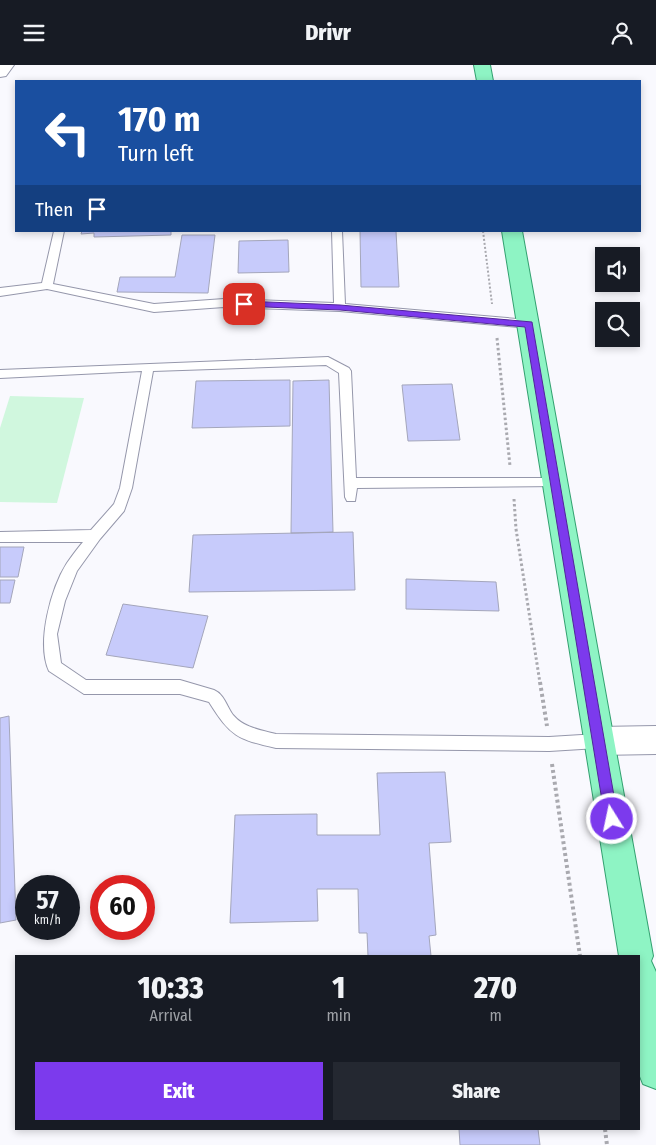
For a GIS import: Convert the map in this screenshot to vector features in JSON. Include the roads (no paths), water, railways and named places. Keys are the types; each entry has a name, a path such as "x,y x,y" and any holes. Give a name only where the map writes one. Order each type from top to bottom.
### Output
{"main road":[{"path":"482,65 485,80"},
{"path":"512,232 636,955"},
{"path":"640,979 656,1071"}],"street":[{"path":"0,72 6,65"},
{"path":"598,741 656,740"}],"lane":[{"path":"47,286 59,232"},
{"path":"337,232 340,307"},
{"path":"0,292 47,286 154,308 224,303 340,307 529,324"},
{"path":"0,374 328,361 345,371 351,497"},
{"path":"148,367 126,488 119,507 70,569 58,601 50,634 54,666 84,687 180,687 214,697 230,721 248,734 276,741 549,744 598,741"},
{"path":"350,483 555,483"},
{"path":"0,537 76,537 95,535"}]}
